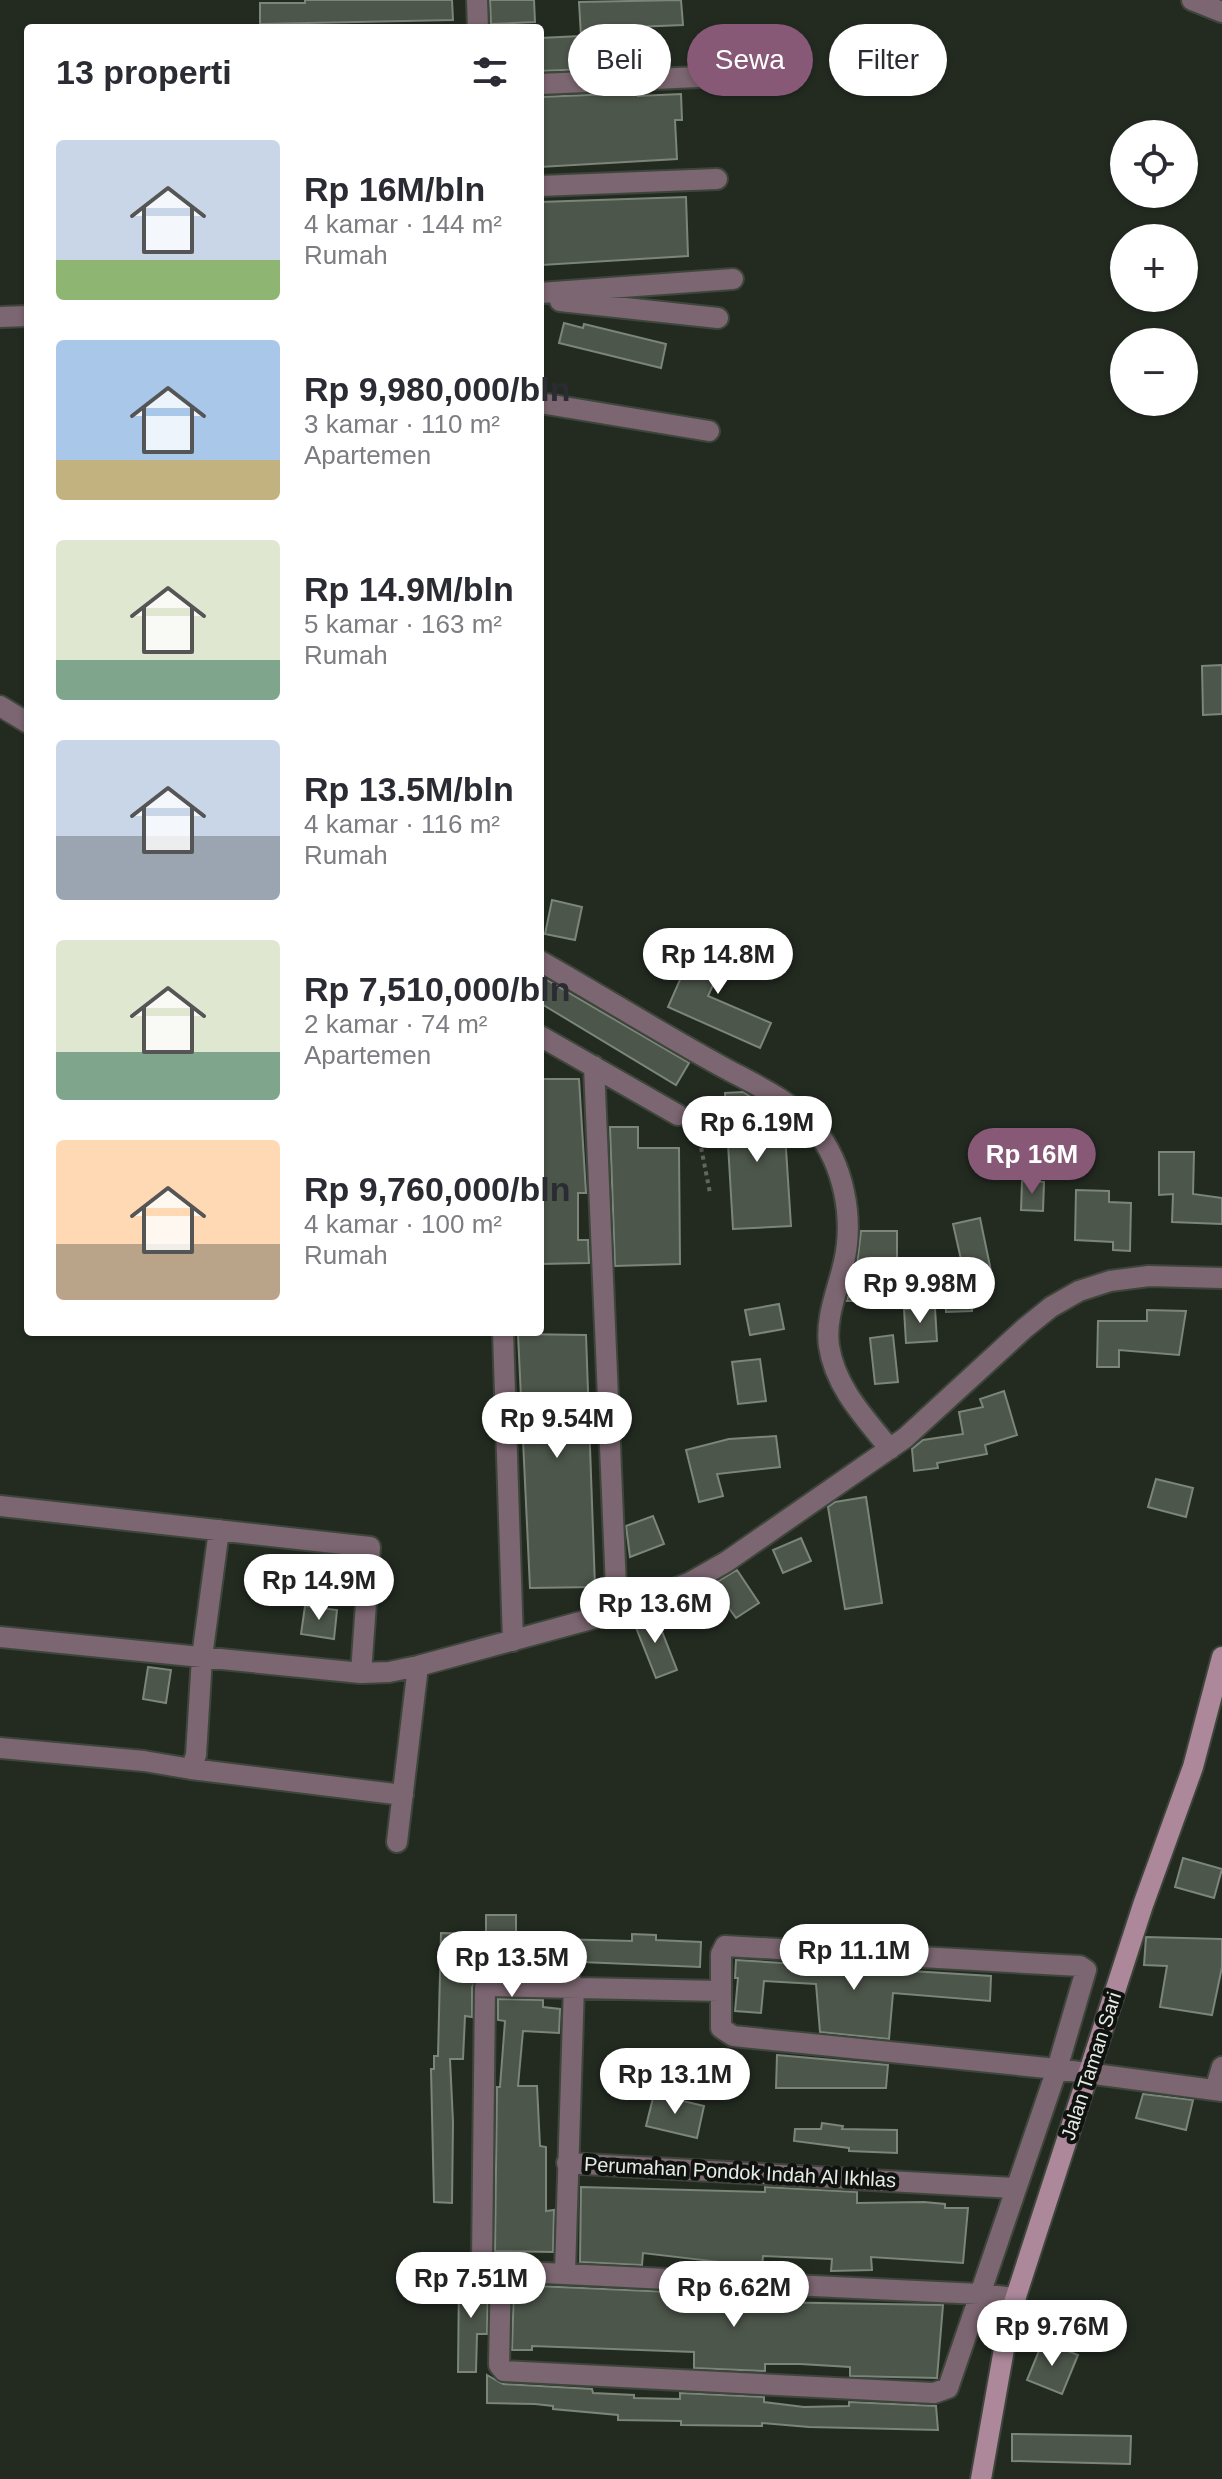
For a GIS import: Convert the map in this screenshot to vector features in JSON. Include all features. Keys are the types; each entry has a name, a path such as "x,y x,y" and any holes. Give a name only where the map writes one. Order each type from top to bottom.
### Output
{"street":[{"path":"477,0 478,24"},
{"path":"1192,0 1222,12"},
{"path":"544,84 687,78"},
{"path":"544,186 717,179"},
{"path":"544,296 733,279"},
{"path":"544,296 718,318"},
{"path":"0,317 24,316"},
{"path":"544,404 709,431"},
{"path":"544,963 770,1092 816,1130 842,1179 846,1212 845,1260 830,1320 828,1342 832,1360 839,1380 890,1449"},
{"path":"544,1038 678,1115"},
{"path":"594,1066 617,1612"},
{"path":"0,1637 361,1673 389,1672 617,1612 651,1601 726,1562 890,1449 929,1419 1025,1328 1051,1307 1079,1291 1110,1281 1149,1276 1222,1278"},
{"path":"503,1336 513,1641"},
{"path":"0,1506 370,1547 361,1673"},
{"path":"191,1769 196,1755 202,1657 219,1530"},
{"name":"Jalan Taman Sari","path":"981,2479 1002,2353 1015,2298 1143,1905 1193,1767 1222,1657"},
{"path":"397,1842 418,1666"},
{"path":"0,1748 144,1761 403,1795"},
{"path":"501,2271 499,2365 504,2371 934,2393 948,2388 1057,2069 1086,1974 1080,1966 730,1945 722,1949 721,1954 721,2028 733,2036 1057,2069 1218,2091 1222,2067"},
{"path":"720,1991 574,1985 489,1986 483,1993 482,2262 489,2269 501,2271 1015,2298"},
{"name":"Perumahan Pondok Indah Al Ikhlas","path":"574,1985 567,2163 1014,2188"},
{"path":"565,2272 567,2163"}],"path":[{"path":"678,1115 698,1132 710,1193"}],"building":[{"path":"305,0 452,0 453,20 260,24 260,3 305,3"},
{"path":"490,0 534,0 535,22 491,24"},
{"path":"681,0 683,25 580,24 579,2"},
{"path":"568,37 568,70 544,71 544,38"},
{"path":"681,94 682,120 675,120 677,159 544,167 544,97"},
{"path":"686,197 688,256 544,265 544,202"},
{"path":"564,323 583,328 584,324 666,344 661,368 559,343"},
{"path":"1222,665 1222,714 1203,715 1202,666"},
{"path":"552,900 582,907 575,940 545,934"},
{"path":"713,934 747,939 744,958 726,956 708,996 771,1023 760,1048 668,1007 686,966 707,975"},
{"path":"544,978 689,1063 676,1085 544,1005"},
{"path":"544,1079 579,1079 586,1193 578,1193 578,1240 588,1240 589,1263 544,1264"},
{"path":"743,1092 784,1118 791,1226 733,1229 725,1093"},
{"path":"610,1127 638,1127 638,1148 679,1148 680,1264 615,1266"},
{"path":"1159,1152 1194,1152 1193,1194 1222,1198 1222,1224 1172,1222 1173,1194 1159,1195"},
{"path":"1022,1181 1044,1182 1043,1211 1021,1210"},
{"path":"1076,1190 1109,1191 1109,1202 1131,1203 1130,1251 1113,1250 1113,1242 1075,1240"},
{"path":"980,1218 991,1271 965,1277 953,1224"},
{"path":"861,1231 897,1231 897,1283 866,1283 866,1301 847,1301 857,1264"},
{"path":"971,1289 972,1311 946,1312 945,1290"},
{"path":"779,1304 784,1329 750,1335 745,1310"},
{"path":"935,1308 937,1341 906,1343 904,1309"},
{"path":"1147,1310 1186,1311 1179,1355 1119,1350 1119,1367 1097,1367 1098,1321 1147,1321"},
{"path":"586,1335 595,1587 530,1588 518,1336"},
{"path":"893,1335 898,1382 875,1384 870,1338"},
{"path":"760,1359 766,1401 738,1404 732,1362"},
{"path":"1004,1391 1017,1435 985,1445 987,1454 937,1463 938,1468 914,1471 912,1449 923,1440 963,1434 959,1412 983,1407 980,1399"},
{"path":"776,1436 780,1467 717,1474 723,1496 699,1502 686,1450 729,1439"},
{"path":"1156,1479 1193,1488 1186,1517 1148,1507"},
{"path":"866,1497 882,1603 845,1609 828,1507 835,1502"},
{"path":"653,1516 664,1544 630,1557 626,1526"},
{"path":"801,1538 811,1561 783,1573 773,1550"},
{"path":"737,1570 759,1603 736,1618 712,1585"},
{"path":"305,1606 337,1610 334,1639 301,1634"},
{"path":"654,1611 677,1670 656,1678 633,1620"},
{"path":"148,1667 171,1670 166,1703 143,1699"},
{"path":"1183,1858 1222,1869 1214,1898 1175,1887"},
{"path":"486,1915 516,1915 516,1938 632,1941 632,1934 656,1935 656,1940 701,1942 700,1967 581,1962 544,1964 544,1974 489,1973 479,1977 472,1987 472,2017 465,2016 463,2059 450,2059 452,2203 434,2202 431,2069 434,2069 434,2056 438,2056 441,1933 486,1934"},
{"path":"1146,1937 1222,1939 1222,1967 1212,2015 1160,2007 1167,1966 1144,1965"},
{"path":"736,1960 991,1976 990,2001 893,1993 889,2039 820,2032 816,1984 764,1981 761,2013 735,2011"},
{"path":"498,1999 543,2000 543,2007 560,2009 559,2033 523,2031 518,2086 537,2086 540,2146 546,2147 546,2211 554,2210 553,2252 495,2251 497,2087 500,2087 505,2021 498,2020"},
{"path":"777,2055 888,2065 886,2088 776,2088"},
{"path":"654,2094 704,2106 697,2138 646,2126"},
{"path":"1143,2094 1193,2100 1186,2130 1136,2118"},
{"path":"822,2123 843,2126 842,2129 897,2130 897,2153 849,2151 849,2148 794,2141 795,2129 821,2129"},
{"path":"581,2187 765,2192 765,2187 857,2192 857,2203 924,2202 945,2204 945,2208 968,2208 963,2263 871,2257 872,2270 831,2271 832,2259 763,2256 762,2267 643,2253 642,2265 580,2262"},
{"path":"459,2276 476,2276 488,2284 487,2334 477,2334 476,2372 458,2372"},
{"path":"514,2285 760,2296 759,2302 943,2305 937,2378 850,2376 850,2367 800,2364 765,2364 765,2371 694,2368 694,2352 532,2346 532,2350 512,2350"},
{"path":"1043,2341 1078,2355 1062,2394 1027,2380"},
{"path":"487,2375 503,2384 592,2389 593,2393 634,2395 634,2398 680,2399 680,2393 764,2397 764,2402 804,2407 849,2406 849,2402 936,2406 938,2430 762,2423 762,2426 681,2425 681,2421 618,2420 618,2415 553,2409 553,2406 487,2403"},
{"path":"1012,2434 1131,2436 1130,2464 1012,2461"}]}
